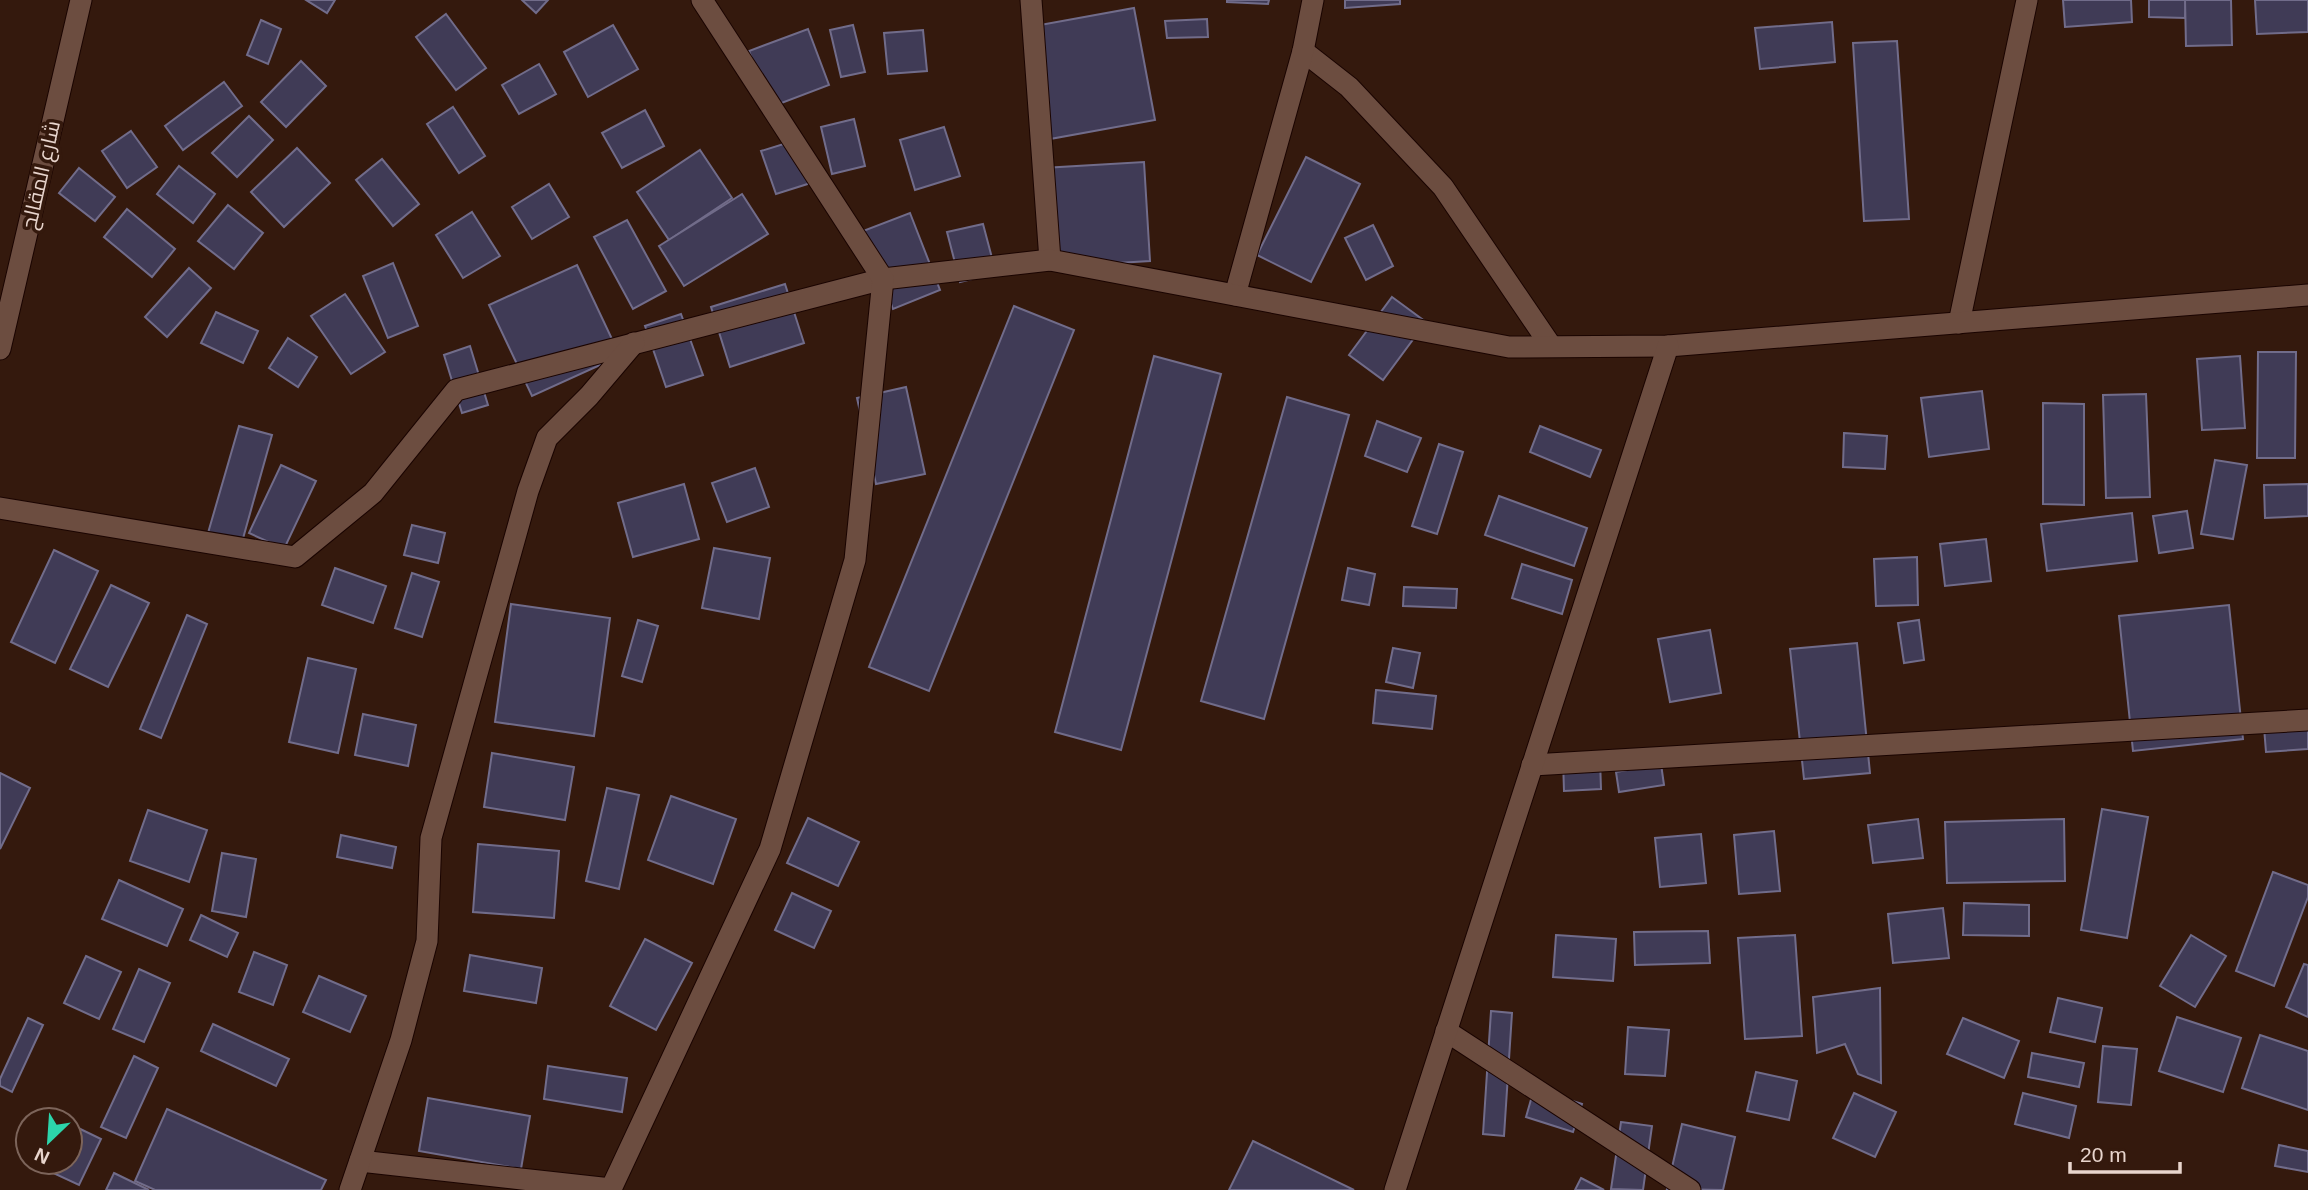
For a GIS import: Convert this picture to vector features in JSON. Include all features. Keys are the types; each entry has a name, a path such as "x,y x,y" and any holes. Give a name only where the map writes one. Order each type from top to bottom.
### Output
{"street":[{"name":"شارع المقالح","path":"0,349 81,0"},
{"path":"360,1161 611,1189 770,849 855,560 883,279 702,0"},
{"path":"1031,0 1050,260"},
{"path":"1235,295 1303,51 1313,0"},
{"path":"1958,323 2027,0"},
{"path":"1303,51 1349,87 1443,187 1551,346"},
{"path":"0,508 295,557 373,494 456,390 883,279 1050,260 1509,347 1668,346 2308,295"},
{"path":"350,1190 401,1040 427,941 431,838 528,491 547,439 634,344"},
{"path":"1395,1190 1668,346"},
{"path":"1532,765 2308,720"},
{"path":"1446,1031 1690,1190"}],"building":[{"path":"306,0 335,0 327,13"},
{"path":"522,0 548,0 536,13"},
{"path":"1227,0 1269,0 1268,4"},
{"path":"1345,0 1400,0 1400,4 1345,8"},
{"path":"2063,0 2131,0 2132,22 2065,27"},
{"path":"2149,0 2186,0 2185,18 2149,17"},
{"path":"2185,0 2231,0 2232,45 2186,46"},
{"path":"2255,0 2308,0 2308,32 2257,34"},
{"path":"1134,8 1155,120 1050,139 1029,27"},
{"path":"446,14 486,68 456,90 416,37"},
{"path":"1207,19 1208,37 1167,38 1165,21"},
{"path":"261,20 281,29 268,64 247,55"},
{"path":"1832,22 1835,62 1760,69 1755,28"},
{"path":"613,25 638,69 588,97 564,52"},
{"path":"853,25 865,72 841,77 830,30"},
{"path":"808,29 829,85 771,107 749,51"},
{"path":"923,30 927,71 888,74 884,33"},
{"path":"1897,41 1909,219 1864,221 1853,43"},
{"path":"301,61 326,86 286,127 261,102"},
{"path":"539,64 556,94 519,114 502,85"},
{"path":"224,82 242,106 183,150 165,126"},
{"path":"453,107 485,156 459,173 427,124"},
{"path":"645,110 664,146 622,168 602,133"},
{"path":"249,116 273,140 237,177 212,153"},
{"path":"854,119 865,166 832,174 821,127"},
{"path":"944,127 960,176 915,190 900,140"},
{"path":"131,131 157,167 127,188 102,151"},
{"path":"803,138 817,181 776,194 761,151"},
{"path":"297,148 330,183 284,227 251,192"},
{"path":"700,150 732,198 669,240 637,192"},
{"path":"1306,157 1360,184 1311,282 1257,255"},
{"path":"382,159 419,204 393,226 356,180"},
{"path":"1144,162 1150,261 1050,267 1043,168"},
{"path":"179,166 215,194 193,223 157,194"},
{"path":"79,168 115,197 95,221 59,193"},
{"path":"549,184 569,217 532,239 512,207"},
{"path":"742,194 768,234 684,286 659,246"},
{"path":"228,205 263,233 234,269 198,241"},
{"path":"127,209 175,249 152,277 104,237"},
{"path":"472,212 500,256 463,278 436,235"},
{"path":"910,213 940,290 893,309 863,231"},
{"path":"627,220 666,291 633,309 594,237"},
{"path":"983,224 996,273 960,282 947,232"},
{"path":"1373,225 1393,266 1366,280 1345,238"},
{"path":"393,263 418,326 388,338 363,276"},
{"path":"577,265 620,356 532,396 489,305"},
{"path":"189,268 211,288 167,337 145,317"},
{"path":"785,284 804,343 730,367 711,307"},
{"path":"345,294 385,352 351,374 311,316"},
{"path":"1392,297 1426,322 1383,380 1349,355"},
{"path":"1014,306 1074,330 929,691 869,667"},
{"path":"216,312 258,331 243,363 201,343"},
{"path":"681,314 703,375 666,387 645,326"},
{"path":"288,338 317,357 298,387 269,368"},
{"path":"470,346 488,405 462,413 444,355"},
{"path":"2258,352 2296,352 2295,458 2257,458"},
{"path":"1154,356 1221,374 1121,750 1055,732"},
{"path":"2240,356 2245,428 2202,430 2197,359"},
{"path":"906,387 925,474 876,484 857,398"},
{"path":"1982,391 1989,449 1929,457 1921,398"},
{"path":"2146,394 2150,497 2106,498 2103,395"},
{"path":"1287,397 1349,415 1264,719 1201,701"},
{"path":"2043,403 2084,404 2084,505 2043,504"},
{"path":"1377,421 1421,438 1407,472 1365,456"},
{"path":"239,426 272,435 242,542 208,533"},
{"path":"1540,426 1601,450 1590,477 1530,452"},
{"path":"1844,433 1887,436 1885,469 1843,467"},
{"path":"1439,444 1463,452 1437,534 1412,526"},
{"path":"2215,460 2247,465 2233,539 2201,534"},
{"path":"281,465 316,481 284,549 249,533"},
{"path":"755,468 769,507 727,522 712,483"},
{"path":"684,484 699,539 633,557 618,503"},
{"path":"2308,484 2308,516 2265,518 2264,485"},
{"path":"1499,496 1587,528 1574,566 1485,535"},
{"path":"2187,511 2193,548 2159,553 2153,516"},
{"path":"2132,513 2137,561 2047,571 2041,524"},
{"path":"412,525 445,533 438,563 404,555"},
{"path":"1986,539 1991,581 1945,586 1940,544"},
{"path":"714,548 770,558 759,619 702,608"},
{"path":"54,550 98,571 55,663 11,642"},
{"path":"1917,557 1918,605 1876,606 1874,559"},
{"path":"1522,564 1572,580 1562,614 1512,598"},
{"path":"335,568 386,586 373,623 322,605"},
{"path":"1348,568 1375,574 1369,605 1342,600"},
{"path":"412,573 439,582 422,637 395,628"},
{"path":"111,585 149,603 108,687 70,669"},
{"path":"1404,587 1457,589 1456,608 1403,606"},
{"path":"511,604 610,618 594,736 495,722"},
{"path":"2229,605 2243,739 2133,751 2119,616"},
{"path":"187,615 207,624 161,738 140,729"},
{"path":"638,620 658,626 642,682 622,676"},
{"path":"1919,620 1924,660 1904,663 1898,623"},
{"path":"1710,630 1721,693 1670,702 1658,639"},
{"path":"1857,643 1870,773 1804,779 1790,649"},
{"path":"1393,648 1420,653 1413,688 1386,682"},
{"path":"308,658 356,669 338,753 289,742"},
{"path":"1376,690 1436,696 1432,729 1373,723"},
{"path":"2308,712 2308,749 2266,752 2263,715"},
{"path":"363,714 416,725 408,766 355,755"},
{"path":"492,753 574,767 565,820 484,807"},
{"path":"1600,759 1601,789 1564,791 1563,760"},
{"path":"1661,764 1664,785 1619,792 1616,772"},
{"path":"0,773 30,788 0,849"},
{"path":"607,788 639,795 619,889 586,881"},
{"path":"671,796 736,819 713,884 648,860"},
{"path":"2102,809 2148,817 2127,938 2081,930"},
{"path":"148,810 207,830 189,882 130,861"},
{"path":"808,818 859,842 838,886 787,863"},
{"path":"1918,819 1923,858 1873,863 1868,825"},
{"path":"2064,819 2065,881 1947,883 1945,822"},
{"path":"1774,831 1780,891 1739,894 1734,835"},
{"path":"1701,834 1706,883 1660,887 1655,838"},
{"path":"341,835 396,847 392,868 337,857"},
{"path":"478,844 559,851 554,918 473,912"},
{"path":"222,853 256,859 246,917 212,911"},
{"path":"2273,872 2308,885 2308,897 2274,986 2236,971"},
{"path":"119,880 183,909 167,946 102,919"},
{"path":"792,893 831,911 814,948 775,930"},
{"path":"1964,903 2029,905 2029,936 1963,935"},
{"path":"1943,908 1949,958 1893,963 1888,914"},
{"path":"201,915 238,933 227,957 190,940"},
{"path":"1708,931 1710,963 1635,965 1634,932"},
{"path":"1556,935 1616,939 1613,981 1553,977"},
{"path":"1795,935 1802,1036 1745,1039 1738,938"},
{"path":"2191,935 2226,956 2195,1007 2160,986"},
{"path":"645,939 692,963 656,1030 610,1006"},
{"path":"254,952 287,965 273,1005 239,992"},
{"path":"470,955 542,968 536,1003 464,991"},
{"path":"86,956 121,972 99,1019 64,1003"},
{"path":"2304,964 2308,965 2308,1017 2286,1007"},
{"path":"139,969 170,983 144,1042 113,1029"},
{"path":"319,976 366,996 350,1032 303,1012"},
{"path":"1880,988 1881,1083 1858,1074 1845,1044 1817,1053 1813,997"},
{"path":"2058,998 2102,1008 2095,1042 2050,1032"},
{"path":"1491,1011 1512,1013 1504,1136 1483,1134"},
{"path":"2177,1017 2241,1038 2223,1092 2159,1071"},
{"path":"28,1018 43,1025 12,1092 0,1086 0,1079"},
{"path":"1963,1018 2019,1041 2004,1078 1947,1054"},
{"path":"213,1024 289,1059 276,1086 201,1051"},
{"path":"1628,1027 1669,1030 1665,1076 1625,1074"},
{"path":"2260,1035 2308,1051 2308,1110 2242,1088"},
{"path":"2103,1046 2137,1049 2131,1105 2098,1102"},
{"path":"2032,1053 2084,1063 2079,1087 2028,1077"},
{"path":"134,1056 158,1068 126,1138 101,1127"},
{"path":"548,1066 627,1078 622,1112 544,1099"},
{"path":"1756,1072 1797,1081 1789,1120 1747,1111"},
{"path":"1534,1089 1582,1104 1573,1132 1526,1117"},
{"path":"1854,1093 1896,1112 1875,1157 1833,1138"},
{"path":"2023,1093 2076,1106 2069,1138 2015,1124"},
{"path":"428,1098 530,1116 521,1169 419,1151"},
{"path":"167,1109 326,1180 321,1190 155,1190 135,1181"},
{"path":"1621,1122 1652,1126 1643,1190 1611,1189"},
{"path":"1682,1124 1735,1137 1723,1190 1667,1189"},
{"path":"84,1131 101,1139 84,1175"},
{"path":"1253,1141 1354,1190 1229,1190"},
{"path":"2279,1145 2308,1151 2308,1172 2275,1166"},
{"path":"114,1173 149,1190 106,1190"},
{"path":"60,1176 83,1176 79,1185"},
{"path":"1581,1178 1604,1190 1575,1190"}]}
